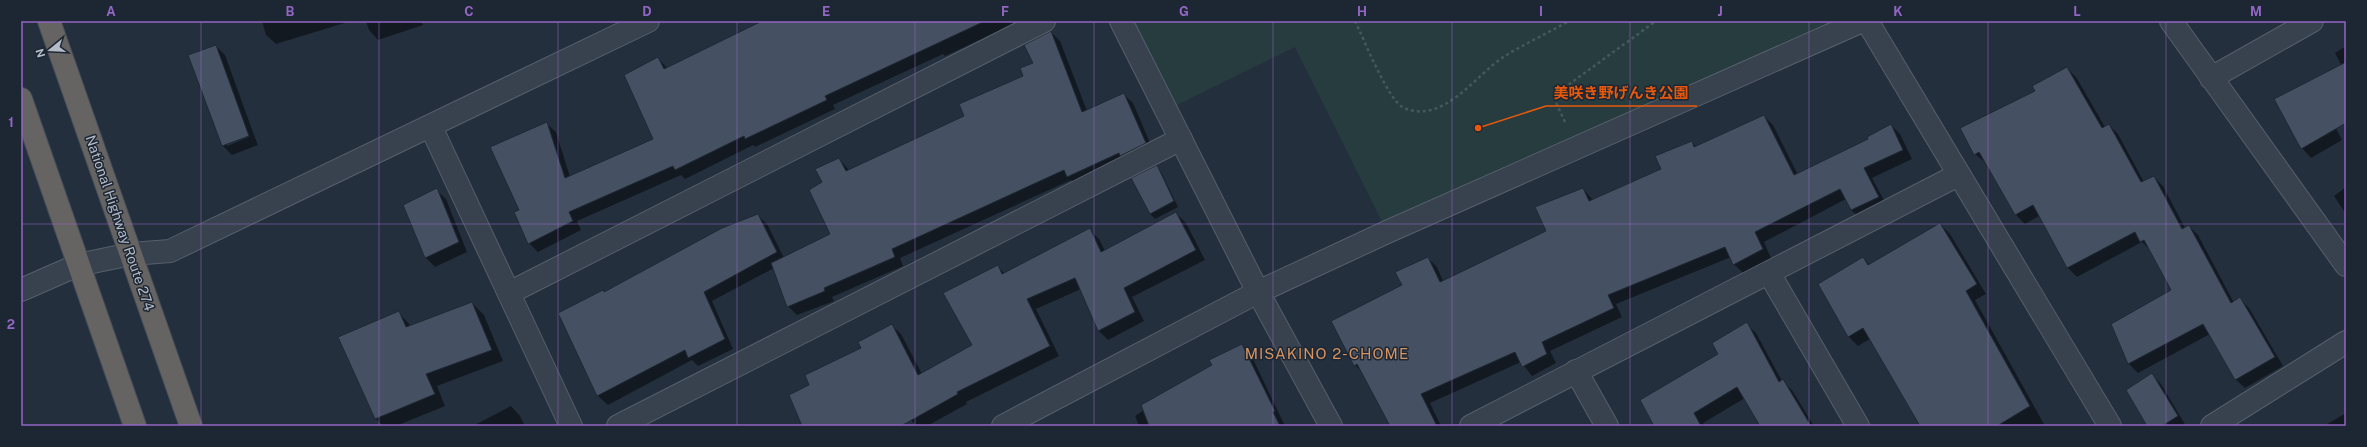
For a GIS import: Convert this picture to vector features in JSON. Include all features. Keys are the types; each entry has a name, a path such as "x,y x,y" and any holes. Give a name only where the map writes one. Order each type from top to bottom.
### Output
{"highway":[{"name":"National Highway Route 274","path":"49,21 191,426"},
{"path":"21,100 135,426"}],"street":[{"path":"21,290 78,265 131,254 170,251 648,21"},
{"path":"508,293 1044,21"},
{"path":"1121,21 1258,292 1331,426"},
{"path":"1003,426 1258,292 1387,232 1862,21"},
{"path":"1867,21 1958,175 2110,426"},
{"path":"2171,21 2346,265"},
{"path":"2211,78 2312,21"},
{"path":"430,127 571,426"},
{"path":"618,426 1181,139"},
{"path":"1471,426 1958,175"},
{"path":"1769,273 1858,426"},
{"path":"2212,426 2346,342"},
{"path":"1576,371 1607,426"}],"path":[{"path":"1355,21 1391,96 1404,108 1427,112 1446,104 1504,57 1570,21"},
{"path":"1577,148 1553,96 1656,21"}],"green space":[{"path":"1121,21 1862,21 1387,232 1295,47 1171,108"}],"building":[{"path":"762,21 985,21 825,96 827,100 745,139 744,136 675,170 673,166 569,212 573,221 528,244 514,212 519,210 490,147 547,122 565,178 653,139 624,75 658,57 664,69"},
{"path":"1051,31 1082,112 1124,93 1146,143 1120,156 1119,153 1067,177 1064,170 892,249 895,257 824,288 825,291 787,307 771,263 830,234 809,190 822,182 815,169 839,158 846,171 964,116 959,104 1023,76 1020,68 1033,63 1024,45"},
{"path":"216,45 249,136 222,146 188,55"},
{"path":"2346,62 2346,123 2301,149 2274,99"},
{"path":"2067,67 2102,128 2109,124 2141,182 2154,176 2182,229 2189,225 2231,303 2240,297 2275,357 2235,380 2203,324 2128,364 2111,324 2171,290 2144,240 2140,242 2135,232 2067,268 2033,205 2015,215 1979,152 1974,155 1960,128 2035,91 2032,86"},
{"path":"1764,115 1794,175 1868,139 1867,137 1891,124 1903,150 1864,168 1879,197 1851,210 1840,189 1755,232 1763,249 1733,265 1725,247 1608,295 1614,308 1542,342 1547,354 1522,367 1515,352 1421,394 1437,426 1390,426 1357,364 1354,366 1331,321 1402,285 1395,272 1428,257 1440,282 1546,231 1535,207 1583,188 1589,201 1661,169 1655,156 1692,141 1694,147"},
{"path":"1157,165 1174,201 1150,214 1131,178"},
{"path":"437,188 459,242 425,258 403,205"},
{"path":"1176,212 1196,250 1124,288 1135,312 1098,331 1075,278 1027,299 1050,346 957,392 958,394 901,426 802,426 789,395 809,385 805,375 861,348 858,342 892,324 918,375 972,345 943,293 998,265 1002,274 1090,228 1101,252"},
{"path":"758,214 777,252 704,292 725,339 688,358 685,350 597,396 558,313 603,290 604,292 722,228"},
{"path":"1940,223 1977,284 1966,291 2030,406 1997,426 1920,426 1863,328 1848,337 1818,284 1863,257 1868,265"},
{"path":"472,302 492,350 426,374 435,394 375,419 338,337 399,311 406,327"},
{"path":"1747,322 1779,382 1783,379 1811,426 1760,426 1737,387 1694,413 1701,426 1654,426 1640,400 1718,354 1712,343"},
{"path":"1242,344 1275,411 1273,412 1280,426 1149,426 1141,405 1212,365 1209,360"},
{"path":"2152,373 2178,416 2162,426 2147,426 2126,390"}],"place":[{"name":"美咲き野げんき公園","path":"1478,128"}],"district":[{"name":"MISAKINO 2-CHOME","path":"1327,353"}]}
